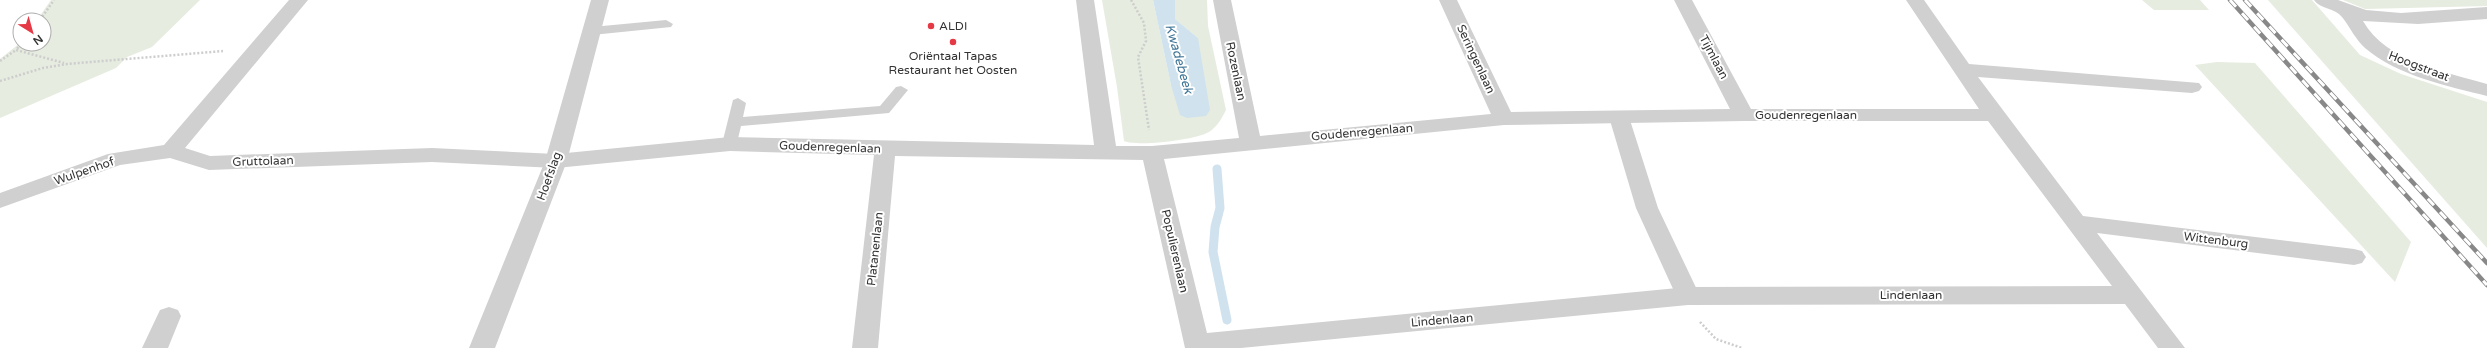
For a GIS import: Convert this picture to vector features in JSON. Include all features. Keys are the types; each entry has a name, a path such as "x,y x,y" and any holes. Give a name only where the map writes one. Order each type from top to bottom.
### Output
{"street":[{"path":"171,151 300,0"},
{"name":"Hoefslag","path":"482,348 556,161 600,0"},
{"path":"1085,0 1106,152"},
{"name":"Rozenlaan","path":"1222,0 1251,142"},
{"name":"Seringenlaan","path":"1448,0 1504,119"},
{"name":"Tijmlaan","path":"1683,0 1744,115"},
{"path":"1915,0 1965,70 1994,115 2172,348"},
{"path":"2323,0 2349,12 2371,17 2393,19 2487,13"},
{"name":"Hoogstraat","path":"2349,12 2354,24 2376,47 2395,59 2487,90"},
{"path":"1965,70 2192,87"},
{"name":"Goudenregenlaan","path":"556,161 730,144 885,149 1152,153 1251,142 1504,119 1744,115 1994,115"},
{"path":"1619,117 1646,203 1688,296"},
{"name":"Platanenlaan","path":"865,348 885,149"},
{"name":"Gruttolaan","path":"171,151 209,163 432,155 556,161"},
{"name":"Wulpenhof","path":"0,201 116,159 171,151"},
{"name":"Populierenlaan","path":"1152,153 1197,345"},
{"name":"Wittenburg","path":"2078,223 2354,257"},
{"name":"Lindenlaan","path":"1197,345 1688,296 2133,295"},
{"path":"154,348 170,316"}],"lane":[{"path":"592,31 666,24"},
{"path":"734,122 884,110 901,90"},
{"path":"730,144 738,103"}],"path":[{"path":"46,12 54,0"},
{"path":"1131,0 1144,23 1146,41 1138,57 1152,153"},
{"path":"0,81 43,68 67,64 165,54 256,50"},
{"path":"0,61 13,52"},
{"path":"23,52 67,64"},
{"path":"1688,296 1700,322 1716,339 1742,348"}],"shaded area":[{"path":"51,0 200,0 152,47 127,57 116,68 0,118 0,59 12,49 12,52 52,52 52,12 43,12"},
{"path":"1102,0 1153,0 1171,85 1198,38 1175,19 1175,0 1207,0 1208,26 1226,110 1212,130 1192,138 1166,142 1131,143 1124,141 1117,87"},
{"path":"2142,0 2200,0 2209,10 2154,10"},
{"path":"2268,0 2312,0 2360,55 2401,74 2487,102 2487,248"},
{"path":"2343,0 2487,0 2487,6 2365,9"},
{"path":"2217,62 2255,63 2411,242 2395,282 2195,65"}],"water":[{"path":"1153,0 1175,0 1175,19 1198,38 1210,110 1206,116 1187,118 1180,115 1171,85"}],"waterway":[{"name":"Kwadebeek","path":"1217,169 1220,208 1215,227 1213,252 1227,320"}],"railway":[{"path":"2230,0 2487,285"},
{"path":"2245,0 2487,263"}],"place":[{"name":"ALDI","path":"931,26"},
{"name":"Oriëntaal Tapas Restaurant het Oosten","path":"953,42"}]}
